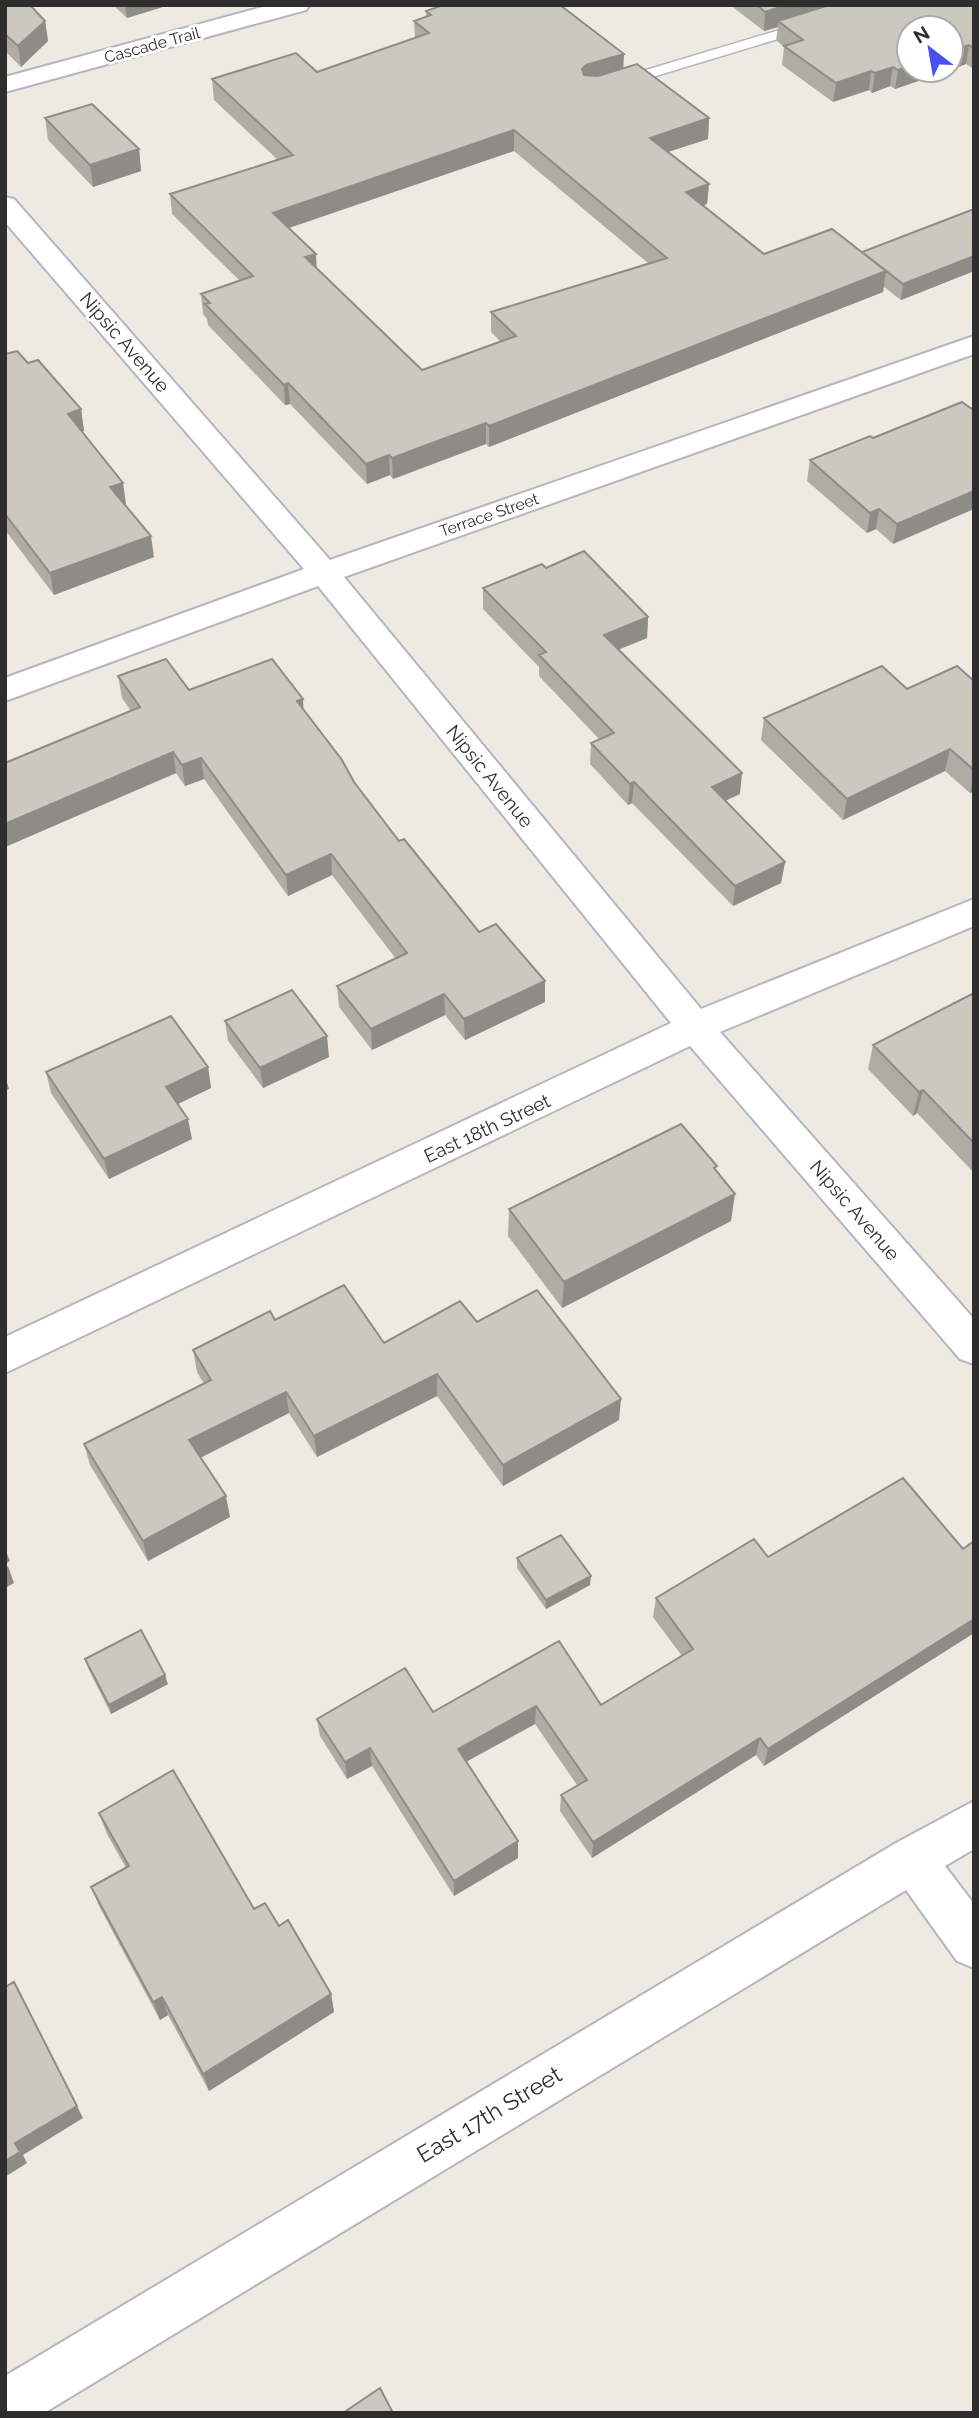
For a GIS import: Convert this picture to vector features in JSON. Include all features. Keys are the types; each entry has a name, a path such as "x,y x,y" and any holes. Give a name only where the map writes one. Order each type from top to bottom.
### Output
{"street":[{"name":"Cascade Trail","path":"5,85 298,5"},
{"name":"Nipsic Avenue","path":"5,205 324,573 695,1027 974,1348"},
{"name":"Terrace Street","path":"5,691 324,573 974,344"},
{"name":"East 18th Street","path":"5,1356 695,1027 974,912"},
{"name":"East 17th Street","path":"5,2406 974,1823"},
{"path":"912,1859 974,1944"}],"lane":[{"path":"604,87 821,21"}],"building":[{"path":"5,5 30,5 45,21 18,46 5,34"},
{"path":"443,5 560,5 624,54 586,65 582,69 584,75 598,76 637,64 709,118 650,138 709,184 686,192 764,254 832,229 886,271 489,426 486,423 392,458 389,455 366,464 288,383 284,385 205,304 210,303 201,294 253,276 170,194 293,155 212,79 296,53 317,72 429,33 414,21 431,15 426,11","holes":["514,130 667,258 491,312 516,336 422,370 305,257 316,254 273,213"]},
{"path":"757,5 787,5 765,12"},
{"path":"829,5 974,5 974,48 965,46 965,14 895,14 895,68 875,73 871,71 836,83 784,46 803,40 778,21"},
{"path":"92,104 139,149 90,165 45,118"},
{"path":"974,209 974,256 903,284 862,252"},
{"path":"17,351 28,363 38,360 81,409 68,414 123,483 110,487 151,536 50,573 5,514 5,354"},
{"path":"962,402 974,408 974,491 897,524 879,509 870,513 810,460 870,436 873,438"},
{"path":"584,551 648,617 604,635 742,773 712,787 785,862 735,886 634,782 630,784 591,743 614,733 539,655 546,652 483,588 542,564 546,568"},
{"path":"166,659 189,690 272,659 303,699 297,701 399,841 404,839 479,932 496,924 545,981 464,1019 444,994 371,1029 337,986 407,953 331,854 286,875 201,758 182,765 173,752 5,824 5,763 140,707 118,676"},
{"path":"882,666 907,689 957,666 974,681 974,770 950,749 847,799 764,718"},
{"path":"292,990 327,1036 260,1068 225,1021"},
{"path":"974,993 974,1143 923,1090 919,1092 873,1045"},
{"path":"171,1016 208,1067 166,1087 188,1119 104,1159 46,1072"},
{"path":"681,1124 717,1166 714,1168 735,1194 564,1282 509,1209"},
{"path":"344,1285 384,1343 460,1301 477,1322 537,1290 621,1399 503,1465 437,1374 314,1436 286,1392 189,1440 226,1496 143,1541 84,1444 211,1380 193,1350 270,1311 275,1320"},
{"path":"903,1478 963,1549 974,1541 974,1619 768,1749 760,1738 593,1842 561,1795 587,1780 536,1706 458,1749 518,1841 454,1881 370,1748 345,1762 317,1719 405,1668 433,1712 559,1641 601,1705 693,1649 656,1598 754,1539 768,1557"},
{"path":"561,1535 591,1576 546,1600 517,1558"},
{"path":"141,1630 165,1675 109,1705 85,1659"},
{"path":"173,1770 254,1909 265,1903 279,1926 288,1920 331,1994 203,2074 162,1997 153,2002 91,1887 129,1866 99,1813"},
{"path":"14,1982 77,2106 15,2143 20,2152 5,2161 5,1987"},
{"path":"380,2388 393,2413 343,2413"}]}
